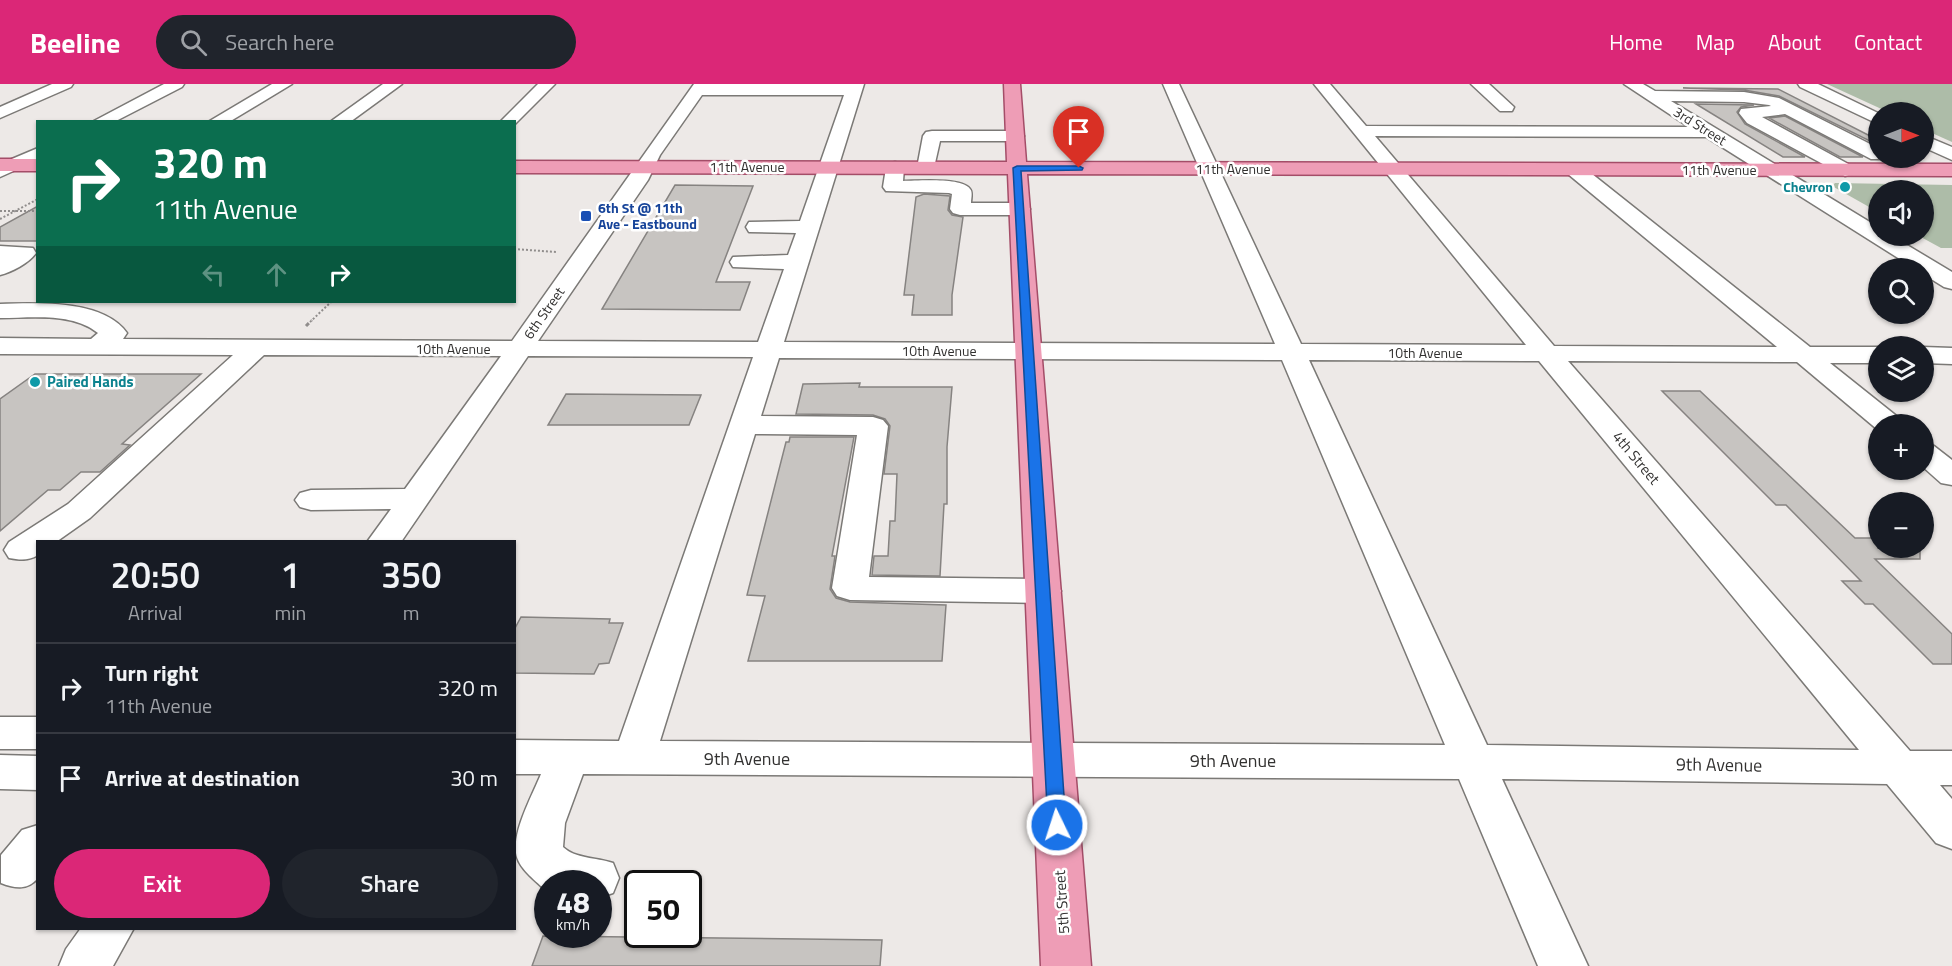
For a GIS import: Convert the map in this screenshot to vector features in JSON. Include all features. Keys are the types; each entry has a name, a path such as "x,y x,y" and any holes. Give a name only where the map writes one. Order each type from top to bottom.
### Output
{"main road":[{"name":"5th Street","path":"1012,84 1066,966"},
{"path":"4,167 36,165"},
{"name":"11th Avenue","path":"516,167 828,168 894,177 927,168 1952,170"}],"street":[{"path":"104,120 176,84"},
{"path":"220,120 284,84"},
{"path":"341,120 394,84"},
{"path":"510,120 547,84"},
{"path":"1171,84 1211,169 1563,966"},
{"name":"4th Street","path":"1322,84 1395,169 1546,354 1952,830"},
{"path":"1479,84 1506,107"},
{"name":"3rd Street","path":"1632,84 1952,282"},
{"path":"1806,84 1868,114"},
{"path":"18,88 51,87"},
{"path":"0,112 51,87"},
{"path":"634,758 855,87 700,87"},
{"name":"6th Street","path":"385,540 700,87"},
{"path":"1652,96 1762,98 1773,101 1868,150"},
{"path":"1793,111 1747,113 1753,120 1845,170"},
{"path":"1362,131 1710,132"},
{"path":"927,168 932,136 1015,136"},
{"path":"1934,145 1952,154"},
{"path":"4,167 36,154"},
{"path":"1902,168 1908,171"},
{"path":"1575,170 1877,414"},
{"path":"894,177 960,209 1020,209"},
{"path":"757,227 808,227"},
{"path":"0,253 25,253 0,268"},
{"path":"741,262 797,262"},
{"path":"0,311 68,314 105,324 114,333 96,347"},
{"name":"10th Avenue","path":"0,347 1868,355"},
{"path":"36,540 80,511 256,348"},
{"path":"1934,356 1952,356"},
{"path":"743,425 873,426 850,588 1043,591"},
{"path":"1934,461 1952,476"},
{"path":"311,500 413,499"},
{"path":"21,550 36,540"},
{"path":"0,733 36,733"},
{"name":"9th Avenue","path":"516,757 1471,762 1952,768"},
{"path":"556,870 539,854 543,823 568,758"},
{"path":"0,772 36,773"},
{"path":"84,966 109,930"}],"path":[{"path":"0,219 36,200"},
{"path":"0,211 36,211"},
{"path":"516,249 556,252"},
{"path":"300,331 330,303"}],"green space":[{"path":"1827,84 1952,84 1952,142 1934,134 1934,102 1868,103"},
{"path":"1835,183 1868,184 1868,206 1832,186"},
{"path":"1934,185 1952,185 1952,248 1941,248 1934,244"}],"building":[{"path":"1683,88 1778,89 1868,135 1868,140 1779,96 1744,90"},
{"path":"1696,104 1754,105 1741,107 1737,112 1745,124 1805,157 1783,157"},
{"path":"1785,116 1863,157 1840,157 1769,118"},
{"path":"675,185 753,186 716,282 750,282 740,310 602,309"},
{"path":"924,194 950,196 948,210 952,215 963,217 952,295 952,315 912,315 914,295 904,295 916,197"},
{"path":"36,207 36,241 0,241 0,227"},
{"path":"35,374 201,374 122,444 130,445 100,472 81,472 60,490 48,490 0,531 0,399"},
{"path":"860,383 859,387 952,387 947,447 947,504 944,504 940,576 872,575 874,556 888,556 890,521 895,521 897,474 884,474 890,426 885,419 873,415 796,414 803,384"},
{"path":"1662,391 1700,391 1855,538 1868,538 1868,558 1920,558 1875,559 1952,634 1952,664 1933,664 1873,604 1865,604 1842,581 1861,581 1786,505 1776,505"},
{"path":"566,394 701,395 689,425 548,425"},
{"path":"790,437 854,437 832,556 835,556 830,589 836,598 850,602 946,605 942,661 748,661 765,596 747,595 786,442 789,442"},
{"path":"521,617 610,619 609,623 623,623 609,663 599,664 594,674 516,673 516,626"},
{"path":"612,937 624,937 624,948 702,948 702,938 882,940 880,966 532,966 539,948 612,948"}],"place":[{"name":"Chevron","path":"1845,187"},
{"name":"6th St @ 11th Ave - Eastbound","path":"586,216"},
{"name":"Paired Hands","path":"35,382"}],"route":[{"path":"1057,825 1017,168 1079,168"}]}
